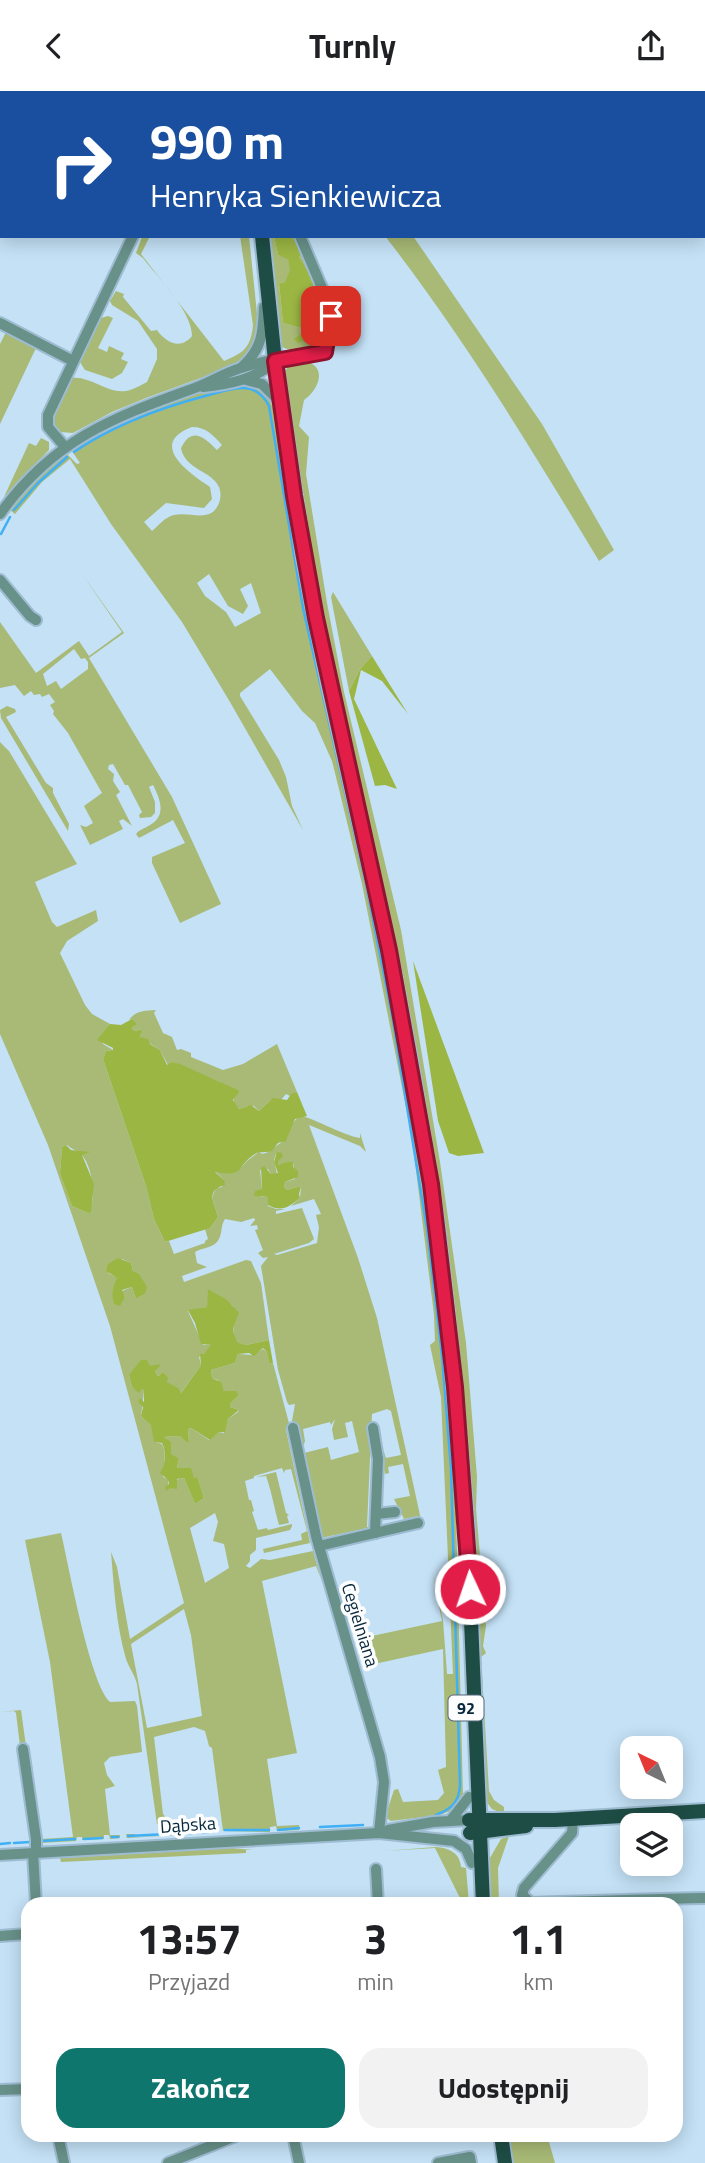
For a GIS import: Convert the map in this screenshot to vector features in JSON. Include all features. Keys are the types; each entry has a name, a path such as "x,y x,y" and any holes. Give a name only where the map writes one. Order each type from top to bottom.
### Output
{"main road":[{"name":"92","path":"262,238 280,402 294,496 316,618 384,926 420,1114 446,1306 469,1564 474,1826 482,1897"},
{"path":"473,1796 485,1807 506,1819"},
{"name":"Dąbska","path":"474,1826 705,1811"},
{"name":"Dąbska","path":"474,1826 506,1819 555,1821"},
{"name":"92","path":"474,1826 474,1897"},
{"path":"502,2142 505,2163"}],"street":[{"path":"65,447 50,431 47,420 49,410 132,238"},
{"path":"0,515 23,485 65,447 93,428 134,409 275,361 325,352 331,316 328,302 301,238"},
{"path":"242,374 261,342 265,279"},
{"path":"0,323 73,361"},
{"path":"242,374 262,384 280,402"},
{"path":"0,580 30,617 36,620"},
{"name":"Cegielniana","path":"293,1428 319,1546 381,1762 384,1787 379,1833"},
{"path":"373,1429 378,1459 375,1533"},
{"path":"376,1514 395,1512"},
{"path":"319,1546 418,1524"},
{"path":"23,1749 36,1839 36,1897"},
{"path":"450,1821 473,1796"},
{"path":"523,1897 524,1888 572,1833 573,1819"},
{"name":"Dąbska","path":"379,1833 450,1821 474,1826"},
{"name":"Dąbska","path":"410,1835 474,1826"},
{"name":"Dąbska","path":"0,1855 379,1833 454,1840 466,1849 472,1863"},
{"path":"376,1869 378,1897"},
{"path":"683,1899 705,1898"},
{"path":"0,1936 21,1934"},
{"path":"0,2090 21,2089"},
{"path":"60,2142 64,2163"},
{"path":"168,2163 220,2142"},
{"path":"294,2142 299,2163"},
{"path":"438,2163 470,2160"}],"green space":[{"path":"142,238 149,238 141,254 163,282 143,258 136,253"},
{"path":"240,238 249,238 259,333 248,355 228,368 112,412 73,433 60,432 55,427 54,414 71,378 85,379 119,391 129,390 147,382 157,359 157,349 138,321 112,305 110,301 116,291 124,294 123,297 151,331 157,330 174,343 183,343 192,336 186,316 175,298 224,361 245,348 253,325"},
{"path":"270,238 274,238 278,255 288,258 291,270 285,282 279,283 283,323 301,328 303,333 314,335 315,289 299,257 302,253 318,287 324,311 320,334 309,347 294,351 282,347 279,340"},
{"path":"274,238 296,238 302,253 299,257 319,296 322,317 319,327 311,336 298,343 294,339 302,333 301,328 283,323 279,283 285,282 290,270 288,259 278,255"},
{"path":"386,238 414,238 542,424 614,550 599,561 470,355"},
{"path":"101,318 113,318 98,348 107,352 109,346 124,353 121,359 128,362 122,373 112,379 85,370 80,362"},
{"path":"6,332 36,348 0,424 0,344"},
{"path":"298,361 308,362 318,370 318,382 304,400 299,426 309,437 306,474 344,692 401,930 440,1162 466,1343 486,1626 483,1646 486,1653 481,1657 489,1791 494,1800 504,1807 504,1814 492,1809 485,1800 473,1515 465,1407 436,1162 403,975 338,694 321,606 284,372"},
{"path":"246,385 256,388 266,396 274,409 311,630 395,1014 430,1227 448,1393 456,1513 463,1796 453,1811 440,1815 391,1821 385,1817 394,1790 398,1789 403,1802 438,1800 444,1793 438,1770 446,1767 443,1649 365,1666 358,1639 442,1621 432,1571 443,1620 447,1674 453,1674 441,1397 430,1345 435,1341 434,1315 412,1138 362,884 332,761 315,723 302,711 270,669 240,693 279,760 286,777 292,806 303,830 182,622 111,524 70,459 42,482 15,514 10,510 37,478 66,453 77,464 80,463 70,448 90,436 154,407 223,388","holes":["192,427 205,430 222,445 217,450 203,438 194,436 189,437 181,448 183,455 193,466 215,481 220,491 219,503 211,513 205,515 171,516 152,531 144,522 166,503 204,508 212,499 210,487 183,466 172,450 173,442 179,434","209,574 228,606 243,614 248,606 240,589 251,583 261,613 235,627 226,612 205,596 197,583"]},
{"path":"41,438 49,442 49,450 4,497 29,443 36,446"},
{"path":"82,574 124,633 89,658 172,797 221,904 180,923 152,863 152,857 185,843 173,820 139,838 136,834 159,817 160,801 153,785 149,787 155,802 155,813 151,817 140,818 142,812 128,785 125,785 113,764 109,765 108,769 114,774 113,781 120,792 116,795 132,826 123,819 119,821 123,829 90,845 80,825 86,827 93,823 84,806 102,793 68,733 53,714 50,705 55,702 49,694 42,697 31,691 24,696 15,685 0,688 0,622 36,673 79,641 89,656 122,632","holes":["74,649 81,659 85,658 88,662 88,669 61,689 56,681 47,686 43,674"]},
{"path":"333,592 372,656 360,669 349,691 331,597"},
{"path":"372,656 408,714 382,681 361,670 354,699 397,789 385,785 375,786 349,691 360,669"},
{"path":"7,706 15,709 16,712 6,717 46,783 53,788 69,824 68,831 1,718 0,710"},
{"path":"0,742 9,751 77,864 35,882 52,922 57,927 96,910 98,921 67,941 60,953 85,1005 92,1014 110,1024 101,1037 103,1044 113,1050 106,1051 103,1059 146,1186 154,1219 165,1242 169,1241 174,1254 205,1243 208,1239 205,1229 210,1228 218,1217 213,1195 217,1188 222,1187 224,1180 215,1171 235,1172 258,1153 271,1150 286,1140 299,1116 352,1136 360,1138 360,1133 366,1152 360,1146 309,1125 377,1318 423,1529 418,1516 404,1519 394,1499 410,1496 403,1464 388,1467 389,1473 385,1474 381,1453 384,1452 386,1458 401,1455 391,1411 387,1409 372,1414 367,1527 372,1527 321,1538 304,1453 328,1447 331,1460 359,1452 352,1421 345,1423 348,1437 334,1440 332,1429 335,1419 331,1425 330,1422 303,1429 305,1441 300,1448 292,1421 295,1404 289,1405 287,1402 278,1370 261,1266 268,1257 263,1258 258,1253 263,1250 255,1230 258,1229 257,1225 250,1226 254,1218 241,1222 225,1219 217,1242 195,1252 197,1263 207,1267 182,1276 184,1282 246,1260 251,1261 261,1283 269,1340 238,1344 234,1336 233,1306 212,1291 207,1307 188,1311 203,1345 212,1345 210,1350 199,1357 201,1365 180,1394 167,1382 162,1372 157,1375 155,1371 159,1364 129,1375 132,1387 139,1392 142,1389 144,1391 141,1416 152,1425 155,1442 162,1444 164,1448 163,1477 169,1480 168,1485 172,1488 178,1479 184,1478 195,1504 204,1498 197,1478 194,1478 188,1468 177,1468 179,1458 170,1454 167,1439 164,1437 180,1436 189,1442 188,1429 191,1428 209,1440 219,1432 224,1433 228,1419 239,1410 230,1407 230,1404 239,1395 237,1391 224,1391 218,1380 212,1378 211,1370 235,1363 238,1354 253,1355 263,1349 267,1352 271,1364 273,1363 290,1427 286,1430 310,1543 264,1553 263,1549 302,1540 301,1534 307,1531 291,1469 285,1470 284,1473 282,1468 254,1476 245,1481 258,1530 292,1526 290,1530 256,1538 256,1550 250,1555 246,1566 250,1568 261,1559 270,1560 313,1551 321,1579 316,1566 262,1581 297,1753 267,1759 277,1826 299,1825 299,1830 277,1831 276,1826 270,1827 270,1832 223,1831 212,1748 205,1731 194,1727 154,1737 163,1814 171,1824 174,1822 211,1827 209,1833 176,1832 157,1824 137,1684 126,1659 120,1633 111,1552 117,1567 130,1639 184,1603 110,1326 48,1145 0,1034","holes":["67,1145 81,1154 88,1167 93,1193 88,1213 72,1206 60,1174 62,1147","276,1154 278,1165 293,1162 295,1179 285,1182 284,1187 287,1190 301,1186 300,1198 291,1206 314,1199 321,1214 316,1215 319,1227 317,1243 277,1255 274,1254 314,1239 302,1208 276,1214 276,1211 285,1209 268,1206 268,1197 261,1197 260,1170 268,1169 271,1174 277,1174 274,1160","122,1259 131,1263 133,1271 141,1280 145,1294 136,1299 132,1287 122,1291 125,1297 113,1301 118,1278 108,1273","215,1513 218,1522 213,1541 224,1544 229,1568 205,1583 190,1528","184,1609 191,1635 202,1716 147,1728 131,1644"]},
{"path":"413,961 484,1153 458,1156 449,1153 438,1121"},
{"path":"156,1010 154,1013 163,1033 172,1037 177,1050 191,1053 191,1057 223,1070 243,1064 277,1044 297,1092 290,1096 286,1094 281,1100 271,1100 259,1111 254,1106 239,1109 234,1103 234,1097 220,1082 171,1062 168,1065 160,1050 140,1037 141,1029 132,1029 132,1019 129,1020 135,1014"},
{"path":"132,1019 137,1024 132,1029 142,1029 140,1037 148,1039 150,1044 160,1050 167,1065 171,1062 180,1064 238,1090 233,1100 239,1109 251,1105 259,1111 273,1098 287,1100 291,1094 297,1092 307,1116 295,1119 286,1141 278,1143 272,1151 255,1154 236,1172 215,1172 224,1180 225,1185 213,1194 218,1217 210,1228 165,1242 154,1219 146,1186 103,1059 106,1051 113,1048 97,1040 110,1024 121,1025"},
{"path":"66,1145 71,1150 90,1152 82,1155 94,1184 91,1212 72,1206 60,1174 62,1147"},
{"path":"277,1152 283,1156 278,1165 293,1162 293,1167 298,1171 298,1177 285,1182 284,1187 287,1190 301,1186 300,1198 282,1208 268,1205 268,1197 254,1196 255,1191 262,1189 261,1168 264,1166 271,1174 278,1173 274,1162"},
{"path":"118,1258 131,1263 133,1271 139,1274 147,1287 145,1294 136,1299 132,1287 122,1290 125,1297 120,1306 114,1304 113,1297 117,1278 106,1271 108,1264"},
{"path":"208,1290 227,1300 239,1313 233,1331 238,1343 246,1345 269,1340 273,1363 270,1364 263,1348 254,1356 249,1353 238,1354 235,1363 211,1370 212,1378 221,1382 224,1391 237,1391 239,1395 230,1407 239,1410 228,1419 225,1432 219,1432 210,1440 191,1428 188,1429 189,1442 180,1436 164,1437 171,1442 171,1454 179,1458 177,1468 191,1468 194,1478 197,1477 204,1498 195,1504 184,1478 177,1479 177,1489 170,1488 166,1491 165,1487 169,1481 160,1473 165,1459 164,1447 162,1443 154,1442 151,1425 141,1416 143,1407 138,1402 140,1398 144,1402 144,1391 142,1389 139,1393 132,1387 129,1375 141,1360 147,1360 150,1366 159,1364 155,1371 157,1375 162,1372 168,1377 167,1382 181,1393 201,1365 200,1354 204,1354 211,1345 201,1344 188,1310 207,1307"},
{"path":"276,1472 286,1513 289,1515 289,1523 279,1525 266,1476 256,1477"},
{"path":"61,1533 95,1673 110,1702 135,1701 142,1752 110,1757 104,1763 107,1775 115,1786 105,1789 110,1835 120,1835 120,1838 110,1839 109,1835 104,1835 104,1839 82,1840 82,1837 77,1837 76,1841 40,1843 16,1713 0,1712 21,1710 41,1839 73,1837 50,1662 25,1540"},
{"path":"209,1833 127,1838 126,1834 135,1834 135,1837"},
{"path":"509,1836 498,1868 499,1897 489,1897 487,1863 501,1839"},
{"path":"436,1847 453,1852 461,1867 466,1868 468,1897 460,1897 435,1848 384,1851"},
{"path":"231,1848 253,1850 246,1850 246,1853 61,1862 60,1858"},
{"path":"510,2142 549,2142 555,2163 513,2163"}],"waterway":[{"path":"74,452 137,418 224,391 251,389 262,396 269,406 303,608 366,885 392,1015 427,1229 442,1356 451,1469 460,1785 453,1805 436,1815"},
{"path":"14,510 38,483 67,457"},
{"path":"1,534 10,517"},
{"path":"320,1827 363,1825"},
{"path":"278,1830 299,1828"},
{"path":"225,1830 269,1830"},
{"path":"128,1836 208,1832"},
{"path":"112,1837 118,1837"},
{"path":"84,1839 102,1838"},
{"path":"41,1841 75,1839"},
{"path":"14,1843 30,1842"},
{"path":"0,1844 10,1843"}],"route":[{"path":"331,316 325,352 275,361 294,496 316,618 389,950 431,1184 455,1387 470,1589"}]}
